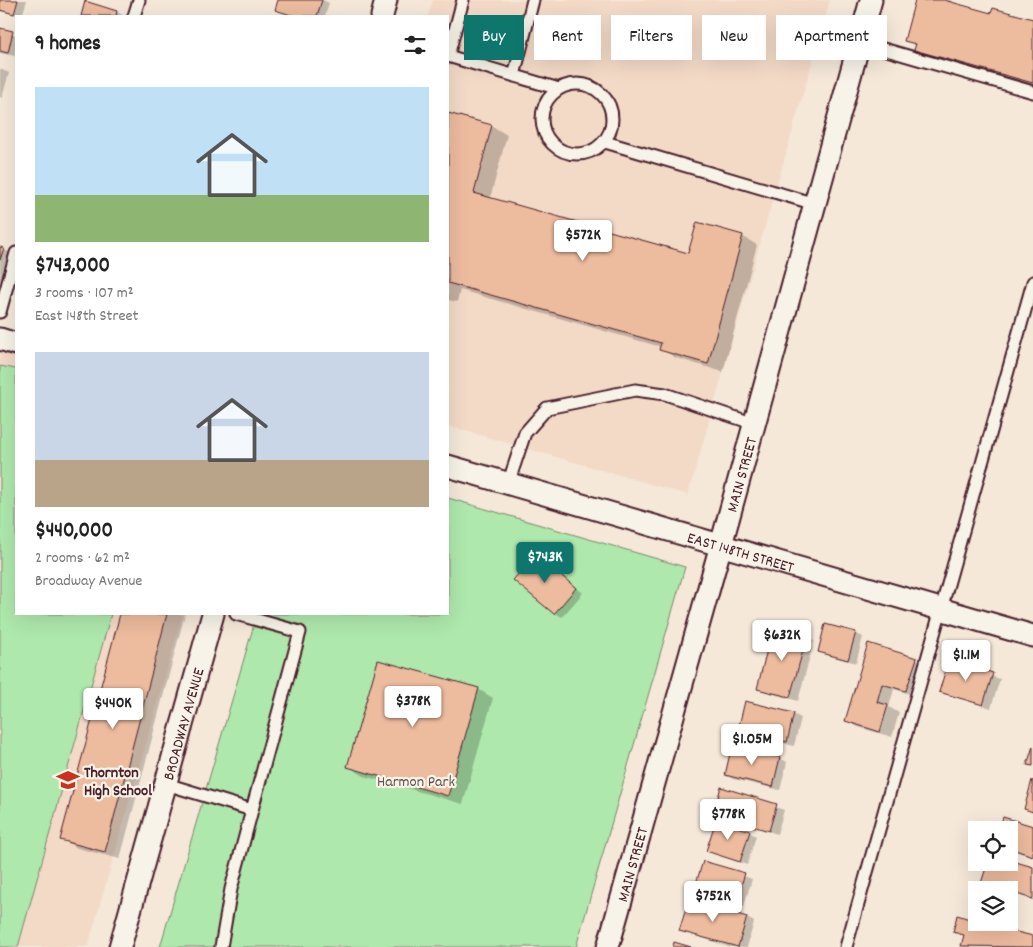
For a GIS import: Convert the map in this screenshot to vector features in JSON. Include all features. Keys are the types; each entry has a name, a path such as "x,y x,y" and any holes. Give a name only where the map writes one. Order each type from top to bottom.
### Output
{"street":[{"path":"382,15 386,0"},
{"name":"MAIN STREET","path":"867,15 871,0"},
{"name":"MAIN STREET","path":"608,947 755,424 854,60"},
{"path":"0,340 15,344"},
{"name":"EAST 148TH STREET","path":"449,466 1033,636"},
{"name":"BROADWAY AVENUE","path":"120,947 213,615"}],"lane":[{"path":"134,15 139,0"},
{"path":"449,52 463,0"},
{"path":"514,76 534,0"},
{"path":"887,50 1033,92"},
{"path":"449,56 559,89"},
{"path":"570,84 593,87 609,103 613,114 612,126 605,142 591,152 580,155 568,154 557,149 549,141 544,130 542,118 544,107 550,96 559,89 570,84"},
{"path":"605,142 815,204"},
{"path":"0,312 15,257"},
{"path":"846,947 1033,282"},
{"path":"508,484 525,433 547,408 635,390 665,394 755,424"},
{"path":"221,947 231,889 300,632 240,615"},
{"path":"166,784 252,810"}],"shaded area":[{"path":"433,0 830,0 826,15 776,15 776,60 813,60 688,495 449,426 449,15 428,15"},
{"name":"Thornton High School","path":"0,350 15,355 15,615 183,615 88,947 0,947"}],"green space":[{"path":"0,366 15,369 15,615 111,615 18,947 0,947"},
{"name":"Harmon Park","path":"449,498 685,567 576,947 160,947 257,615 449,615"}],"building":[{"path":"0,0 18,0 14,14 0,10"},
{"path":"278,0 322,0 317,15 291,15 275,10"},
{"path":"915,0 944,0 991,13 993,8 1033,19 1033,83 914,50 916,44 904,41"},
{"path":"85,1 117,11 116,15 81,15"},
{"path":"0,28 13,31 8,53 0,51"},
{"path":"449,113 492,125 474,193 688,253 697,222 743,235 708,364 659,350 661,343 449,283"},
{"path":"0,247 4,248 0,260"},
{"path":"536,554 576,588 554,614 513,580"},
{"path":"120,615 167,615 105,852 60,840"},
{"path":"825,624 856,632 848,660 818,652"},
{"path":"773,626 807,636 790,697 757,689"},
{"path":"868,643 917,658 906,691 882,684 877,702 888,705 880,732 845,721"},
{"path":"949,659 993,673 983,705 939,692"},
{"path":"378,660 479,688 448,796 347,767"},
{"path":"745,701 794,713 787,742 738,730"},
{"path":"732,745 780,757 773,787 725,775"},
{"path":"1033,746 1033,766 1027,765"},
{"path":"1033,781 1033,812 1024,809"},
{"path":"721,787 777,804 769,831 713,814"},
{"path":"1003,817 1016,821 1002,821"},
{"path":"716,820 750,831 740,862 706,851"},
{"path":"1018,822 1033,826 1033,856 1018,851"},
{"path":"703,861 745,873 736,902 694,890"},
{"path":"1018,863 1033,867 1033,899 1018,894 1018,881 982,881 985,871 1018,871"},
{"path":"689,899 747,917 738,947 679,931"},
{"path":"957,915 968,918 968,931 1013,931 1033,936 1033,947 961,946 964,935 953,932"},
{"path":"674,942 691,947 673,947"}],"place":[{"name":"Thornton High School","path":"68,780"}]}
